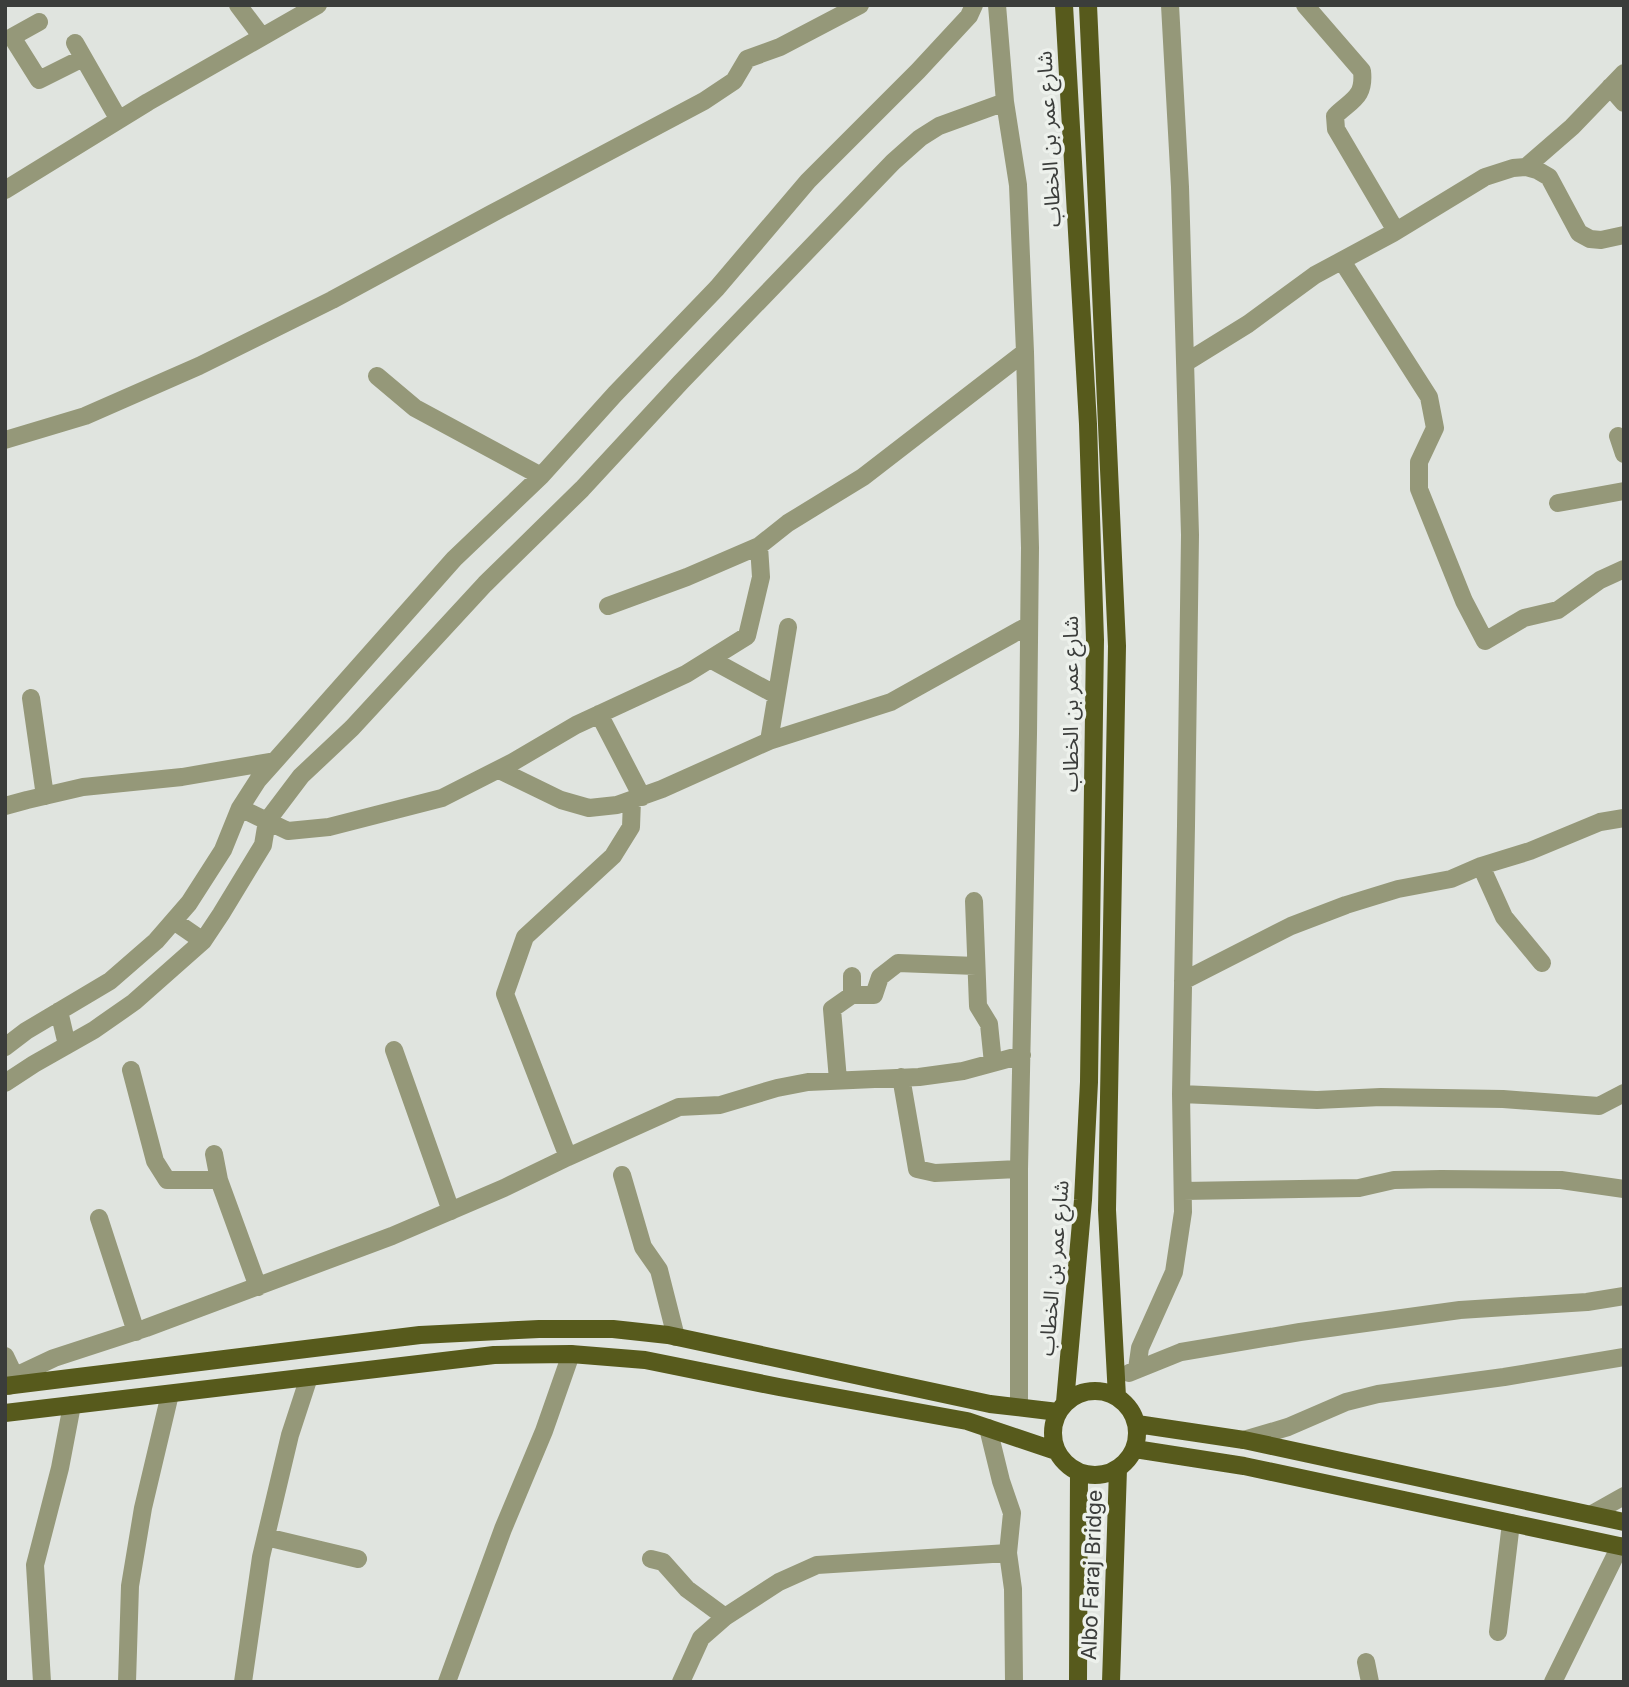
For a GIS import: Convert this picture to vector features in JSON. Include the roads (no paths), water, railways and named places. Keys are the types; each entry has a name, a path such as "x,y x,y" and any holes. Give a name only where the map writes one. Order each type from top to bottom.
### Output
{"main road":[{"name":"شارع عمر بن الخطاب","path":"1062,1407 1083,1200 1089,1082 1095,751 1095,640 1088,424 1065,5"},
{"name":"شارع عمر بن الخطاب","path":"1088,5 1117,646 1107,1210 1117,1388"},
{"path":"10,1384 420,1335 539,1329 613,1329 676,1336 990,1404 1062,1407"},
{"path":"5,1413 494,1355 571,1354 645,1360 967,1421 1056,1451"},
{"path":"1117,1388 1137,1424 1135,1449 1118,1469 1092,1476 1079,1472 1066,1464 1056,1451 1052,1438 1053,1424 1062,1407 1077,1394 1117,1388"},
{"path":"1137,1424 1244,1440 1624,1522"},
{"path":"1135,1449 1244,1466 1622,1546"},
{"name":"Albo Faraj Bridge","path":"1111,1682 1118,1469"},
{"name":"Albo Faraj Bridge","path":"1078,1682 1079,1472"}],"street":[{"path":"238,5 261,37"},
{"path":"5,190 318,5"},
{"path":"5,440 85,416 199,366 332,300 704,101 734,81 747,60 780,47 860,5"},
{"path":"5,1047 26,1031 110,981 156,941 189,903 223,850 240,808 258,780 454,559 541,476 716,288 808,181 918,71 968,16 974,5"},
{"path":"997,5 1005,102 1018,185 1030,548 1019,1169 1019,1406"},
{"path":"1137,1370 1140,1348 1174,1272 1183,1212 1181,1094 1190,535 1179,174 1170,5"},
{"path":"1305,5 1363,71 1364,82 1359,96 1335,116 1335,129 1396,231"},
{"path":"39,22 12,37 39,80 79,50 119,121"},
{"path":"1526,167 1572,127 1624,73"},
{"path":"1610,87 1624,103"},
{"path":"5,1083 94,1030 134,1002 202,941 263,845 267,821 301,776 352,728 485,584 582,489 893,162 920,138 939,126 1005,102"},
{"path":"1185,363 1248,324 1315,275 1396,231 1485,177 1513,168 1526,167 1549,177 1579,233 1590,239 1601,240 1624,235"},
{"path":"1342,261 1429,397 1435,428 1419,462 1419,489 1464,601 1485,641 1524,618 1558,610 1600,580 1624,569"},
{"path":"608,606 687,577 759,546 788,523 863,477 1025,352"},
{"path":"377,376 415,408 541,476"},
{"path":"1618,436 1624,454"},
{"path":"1558,503 1624,491"},
{"path":"240,808 289,831 329,827 442,798 499,770 576,725 686,674 747,636 761,577 759,546"},
{"path":"499,770 561,800 589,808 617,805 662,789 769,741 891,702 1029,625"},
{"path":"769,741 788,627"},
{"path":"710,659 776,695"},
{"path":"31,698 45,796"},
{"path":"568,1157 505,993 525,937 613,856 631,827 637,798 600,714"},
{"path":"5,806 83,788 182,777 275,761"},
{"path":"1183,981 1291,926 1346,905 1398,889 1451,879 1481,866 1530,852 1600,822 1624,818"},
{"path":"1481,866 1504,917 1542,963"},
{"path":"974,901 978,1006 989,1024 993,1063"},
{"path":"174,921 202,941"},
{"path":"838,1080 832,1009 852,995 874,995 880,977 898,963 976,966"},
{"path":"852,976 852,995"},
{"path":"59,1011 67,1045"},
{"path":"394,1050 451,1211"},
{"path":"10,1384 20,1374 54,1358 136,1332 392,1237 679,1107 720,1105 777,1087 807,1082 962,1071 1022,1055"},
{"path":"131,1070 155,1161 167,1180 219,1180"},
{"path":"901,1077 917,1169 935,1173 1019,1169"},
{"path":"1181,1094 1317,1100 1381,1097 1503,1099 1599,1106 1624,1093"},
{"path":"214,1154 219,1180 258,1287"},
{"path":"622,1175 643,1247 659,1270 676,1336"},
{"path":"1183,1191 1359,1188 1394,1180 1441,1179 1561,1180 1624,1189"},
{"path":"99,1217 136,1332"},
{"path":"1117,1388 1137,1370 1181,1352 1460,1310 1587,1302 1624,1296"},
{"path":"447,1682 571,1354"},
{"path":"5,1356 10,1384"},
{"path":"1244,1440 1288,1427 1346,1402 1378,1394 1624,1357"},
{"path":"243,1682 261,1557 290,1435 309,1377"},
{"path":"127,1682 130,1586 143,1508 170,1394"},
{"path":"42,1682 35,1565 60,1468 72,1405"},
{"path":"988,1428 1012,1513 1008,1553 1013,1589 1014,1682"},
{"path":"1592,1514 1624,1496"},
{"path":"1498,1632 1511,1523"},
{"path":"266,1536 358,1559"},
{"path":"1553,1682 1622,1546"},
{"path":"681,1682 701,1638 725,1616 779,1582 817,1565 1008,1553"},
{"path":"651,1559 663,1562 687,1589 725,1616"},
{"path":"1366,1662 1370,1682"}]}
